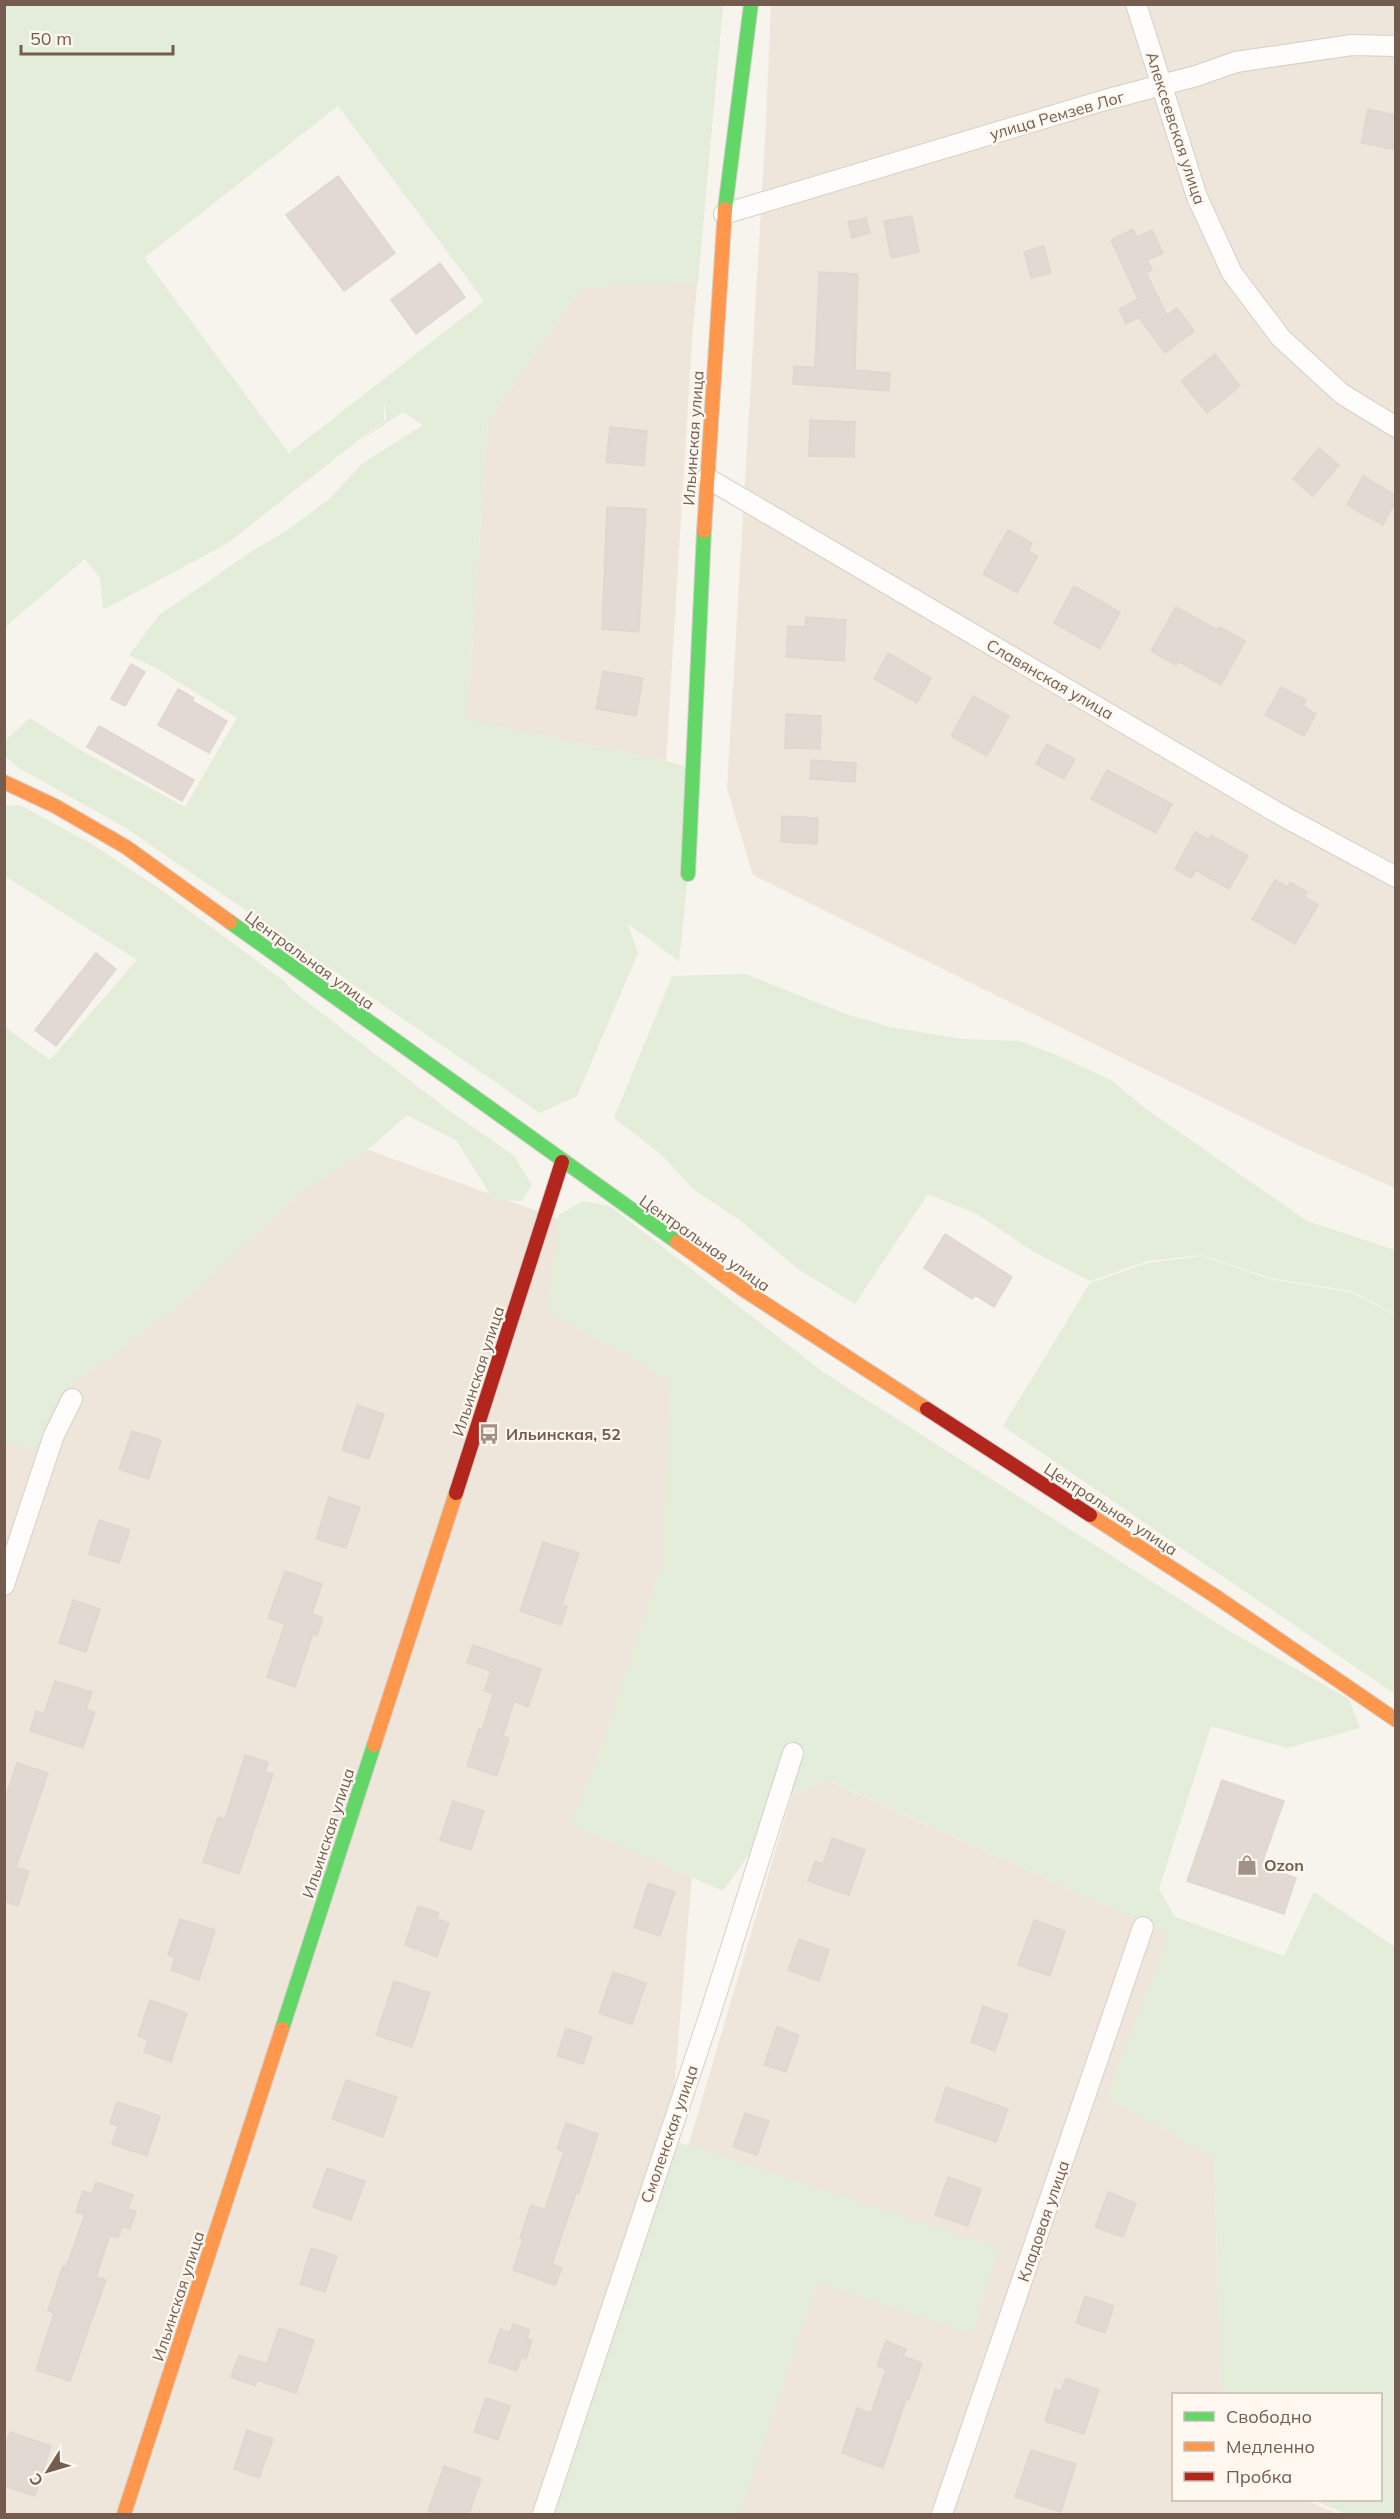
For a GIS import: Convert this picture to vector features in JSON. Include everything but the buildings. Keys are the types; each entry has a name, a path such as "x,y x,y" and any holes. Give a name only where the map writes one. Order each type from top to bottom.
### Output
{"street":[{"name":"Ильинская улица","path":"688,874 707,478 724,214 751,4"},
{"name":"Алексеевская улица","path":"1136,4 1197,197 1232,273 1281,338 1342,394 1395,427"},
{"name":"улица Ремзев Лог","path":"724,214 1162,84 1196,76 1236,62 1352,45 1395,46"},
{"name":"Славянская улица","path":"707,478 1283,816 1395,877"},
{"name":"Центральная улица","path":"4,782 55,806 126,847 562,1162 762,1303 1215,1596 1395,1720"},
{"name":"Ильинская улица","path":"124,2514 549,1208 562,1162"},
{"path":"4,1585 54,1435 72,1399"},
{"name":"Смоленская улица","path":"543,2514 709,2017 793,1753"},
{"name":"Кладовая улица","path":"942,2514 1143,1928"}],"shaded area":[{"path":"723,5 692,340 666,761 467,720 488,421 582,288"},
{"path":"771,5 1395,5 1395,1188 1298,1145 753,875 727,789"},
{"path":"341,1140 620,1241 722,1377 721,1525 656,2307 648,2514 5,2514 5,1415"},
{"path":"827,1780 1169,1934 1108,2097 1214,2157 1221,2393 1172,2393 1172,2501 1309,2501 1337,2514 680,2514 689,2144 792,1794"}],"green space":[{"path":"5,5 723,5 698,282 582,288 488,421 467,720 666,761 699,770 679,961 628,924 638,953 577,1096 540,1113 126,828 19,768 5,756 6,740 30,718 82,751 185,807 237,718 156,668 129,655 159,615 254,550 286,531 329,499 362,464 423,425 403,412 361,440 386,419 384,399 384,420 228,543 103,610 100,578 85,559 5,627","holes":["338,106 484,301 289,453 144,258"]},
{"path":"20,805 90,843 157,887 284,981 293,991 447,1109 514,1156 532,1185 522,1201 493,1199 457,1141 407,1115 358,1158 309,1186 173,1311 61,1393 37,1451 13,1443 5,1444 5,1027 50,1060 137,960 5,876 5,806"},
{"path":"746,974 843,1013 890,1027 962,1039 1019,1041 1111,1080 1146,1109 1307,1221 1395,1250 1395,1314 1351,1291 1270,1278 1202,1255 1148,1261 1090,1281 1034,1252 977,1214 928,1194 855,1304 798,1269 741,1221 694,1190 662,1155 614,1118 672,976"},
{"path":"583,1201 610,1206 823,1372 1231,1632 1349,1699 1360,1728 1287,1748 1211,1726 1159,1889 1175,1917 1284,1956 1314,1892 1395,1947 1395,2514 1346,2514 1315,2501 1382,2501 1382,2393 1221,2393 1214,2157 1107,2098 1169,1934 828,1780 792,1794 723,1891 571,1824 604,1740 663,1562 670,1380 547,1311 559,1215"},
{"path":"1202,1256 1269,1279 1350,1292 1395,1315 1395,1694 1003,1426 1090,1283 1148,1263"},
{"path":"675,2141 999,2248 972,2334 818,2282 740,2514 552,2514"}],"traffic: fast":[{"path":"725,209 751,4"},
{"path":"688,874 704,531"},
{"path":"230,922 677,1242"},
{"path":"282,2029 374,1745"}],"traffic: slow":[{"path":"704,531 725,209"},
{"path":"4,782 55,806 126,847 230,922"},
{"path":"677,1242 744,1290 927,1409"},
{"path":"374,1745 456,1493"},
{"path":"1090,1515 1215,1596 1396,1720"},
{"path":"124,2514 282,2029"}],"traffic: jam":[{"path":"456,1493 562,1162"},
{"path":"927,1409 1090,1515"}],"place":[{"name":"Ильинская, 52","path":"489,1434"},
{"name":"Ozon","path":"1247,1865"}]}
